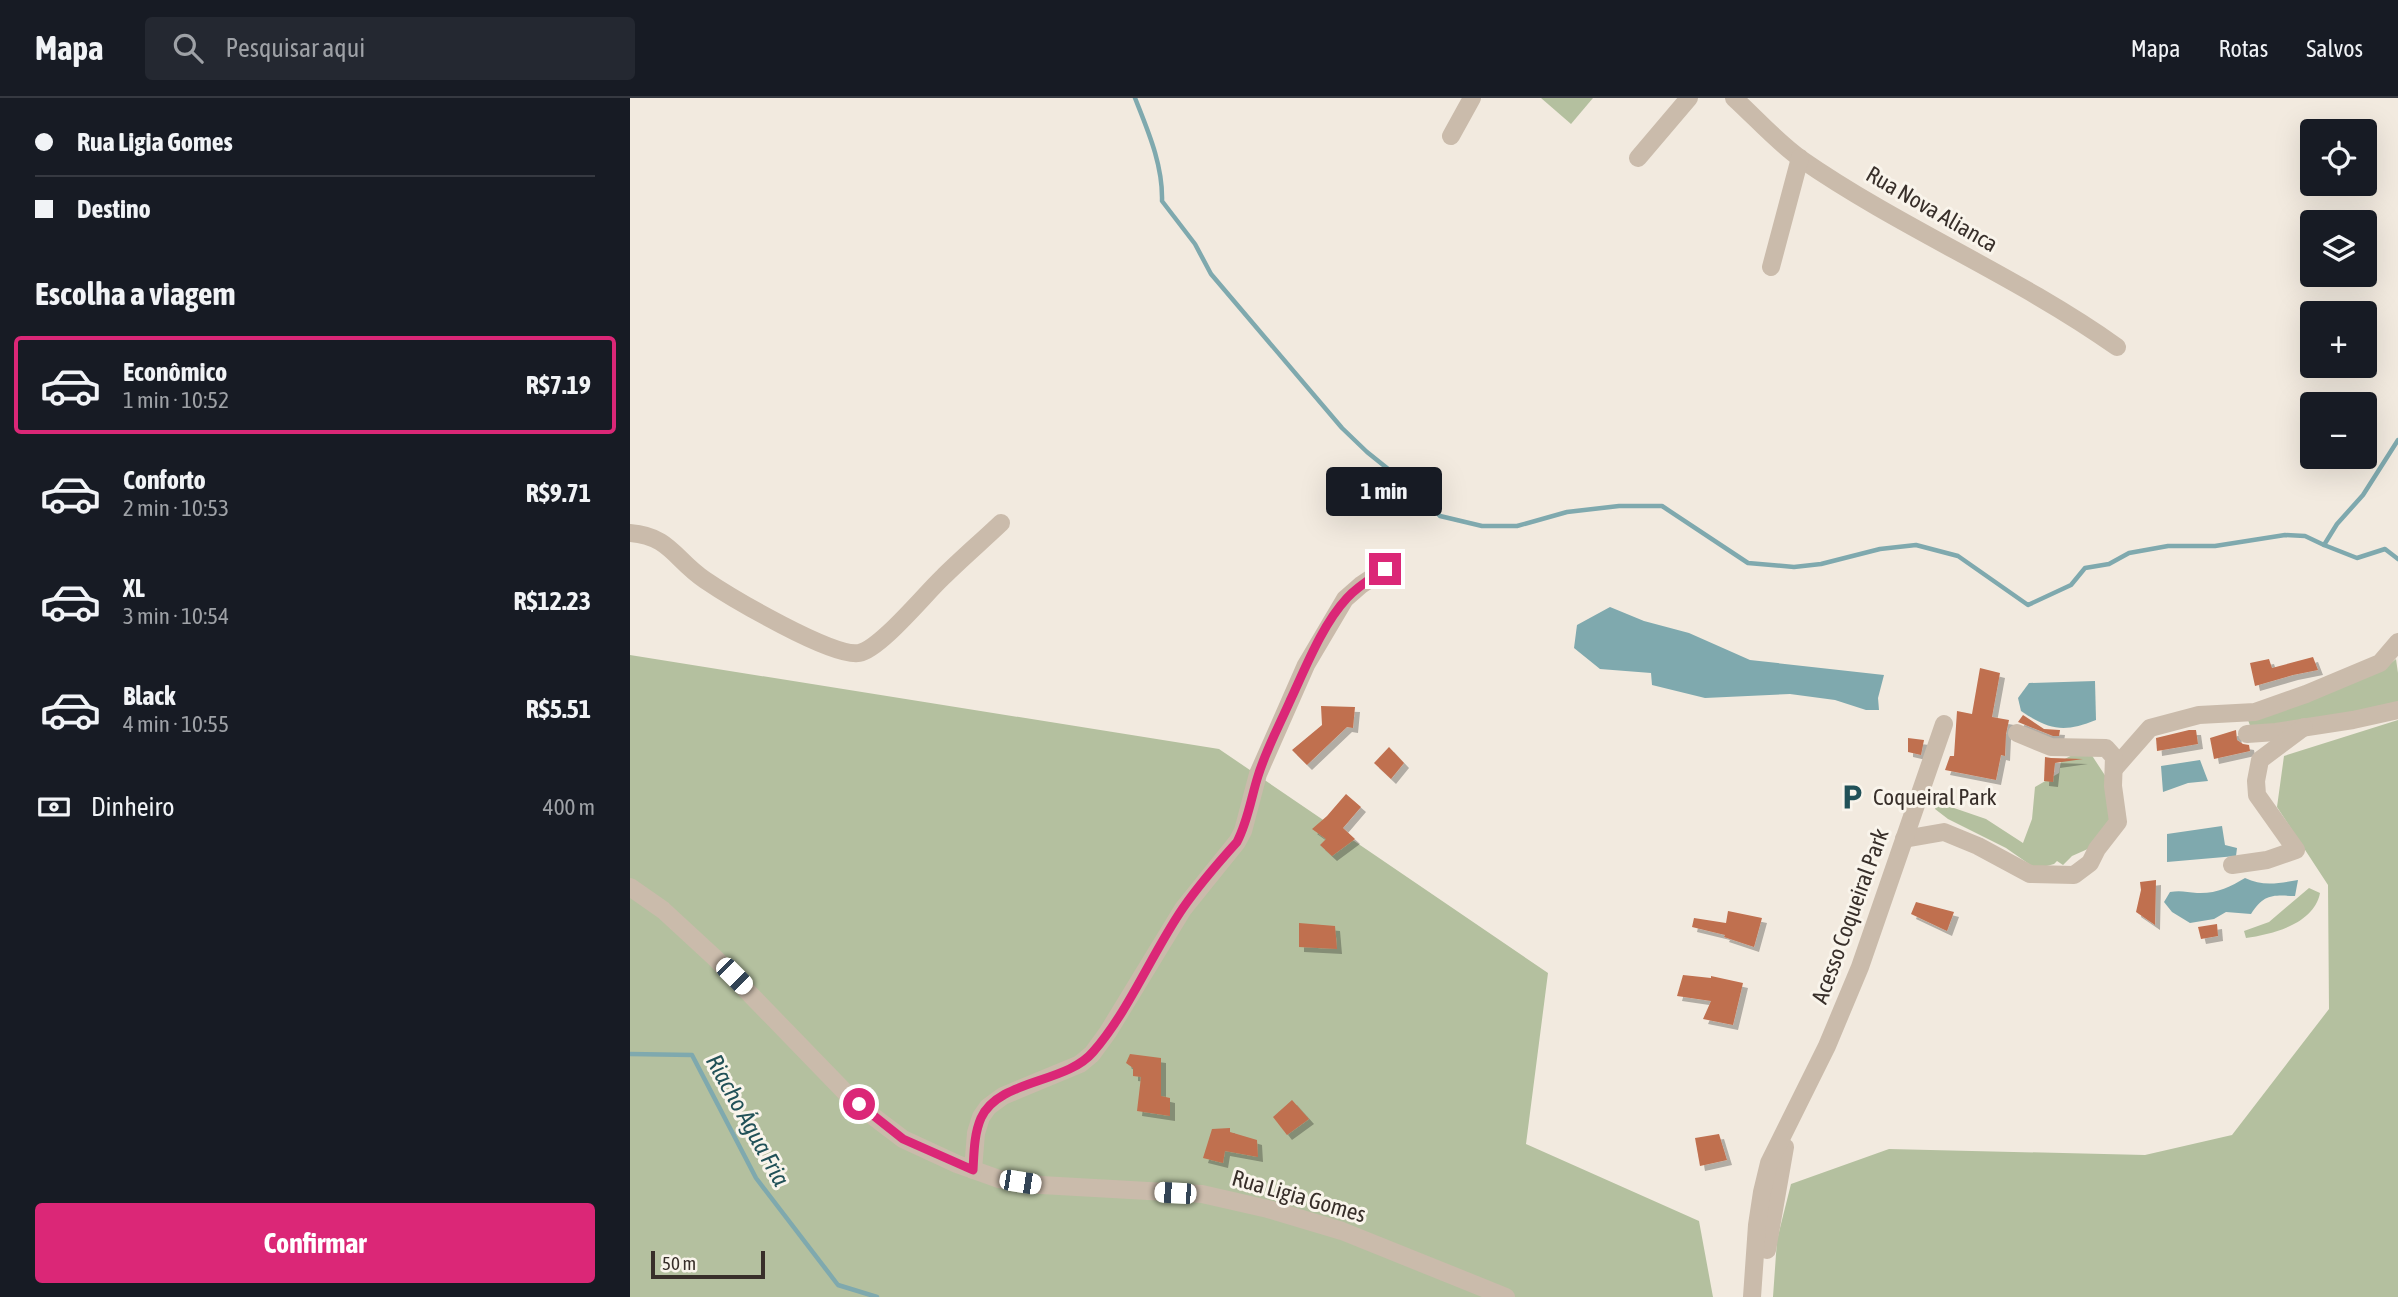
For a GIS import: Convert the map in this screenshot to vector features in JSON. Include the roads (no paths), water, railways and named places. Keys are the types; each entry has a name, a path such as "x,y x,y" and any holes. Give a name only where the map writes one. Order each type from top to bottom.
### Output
{"street":[{"path":"1451,136 1472,98"},
{"path":"1638,158 1689,98"},
{"name":"Rua Nova Alianca","path":"1734,98 1800,158 1930,238 2077,319 2117,347"},
{"path":"1771,267 1800,158"},
{"path":"630,533 647,534 661,541 706,581 807,637 843,652 857,653 869,649 886,635 1001,523"},
{"path":"973,1170 976,1133 981,1117 988,1107 1003,1096 1080,1064 1092,1054 1108,1032 1183,909 1243,831 1258,774 1306,665 1326,629 1345,599 1385,569"},
{"path":"2114,769 2150,728 2199,715 2255,712 2380,663 2398,642"},
{"path":"2247,734 2353,720 2398,710"},
{"name":"Acesso Coqueiral Park","path":"1752,1297 1762,1192 1769,1163 1827,1046 1860,967 1944,724"},
{"path":"2232,865 2267,860 2296,850 2257,795 2256,781 2260,760 2304,727"},
{"path":"1904,839 1944,832 1978,846 2030,874 2074,875 2090,863 2097,849 2118,822 2113,786 2114,757 2106,748 2051,747 2017,733"},
{"name":"Rua Ligia Gomes","path":"630,887 663,910 715,958 845,1091 903,1139 999,1179 1041,1185 1202,1194 1255,1206 1342,1231 1506,1297"},
{"name":"Acesso Coqueiral Park","path":"1764,1297 1768,1237 1790,1119"}],"water":[{"path":"1610,607 1644,621 1689,633 1750,660 1884,675 1878,698 1879,710 1866,710 1835,700 1790,694 1705,698 1652,685 1651,673 1600,669 1574,648 1577,625"},
{"path":"2095,681 2096,720 2075,727 2057,728 2021,711 2018,698 2029,683"},
{"path":"2200,760 2208,781 2188,783 2163,792 2161,766"},
{"path":"2222,826 2225,845 2237,848 2236,856 2167,862 2167,834"},
{"path":"2245,878 2265,883 2298,880 2295,896 2269,897 2251,914 2226,912 2214,919 2190,923 2172,912 2164,902 2170,892 2217,891"}],"waterway":[{"path":"1135,98 1157,161 1162,201 1195,244 1211,274 1342,428 1423,497 1440,516 1482,526 1517,526 1567,512 1619,506 1662,506 1748,563 1794,567 1821,564 1880,549 1916,545 1958,556 2028,605 2071,585 2085,568 2109,564 2129,553 2168,546 2215,546 2285,535 2305,536 2324,545 2337,524 2363,495 2398,440"},
{"path":"2324,545 2357,558 2385,549 2398,559"},
{"name":"Riacho Água Fria","path":"630,1054 692,1055 756,1178 838,1285 877,1297"}],"place":[{"name":"Coqueiral Park","path":"1852,797"}]}
